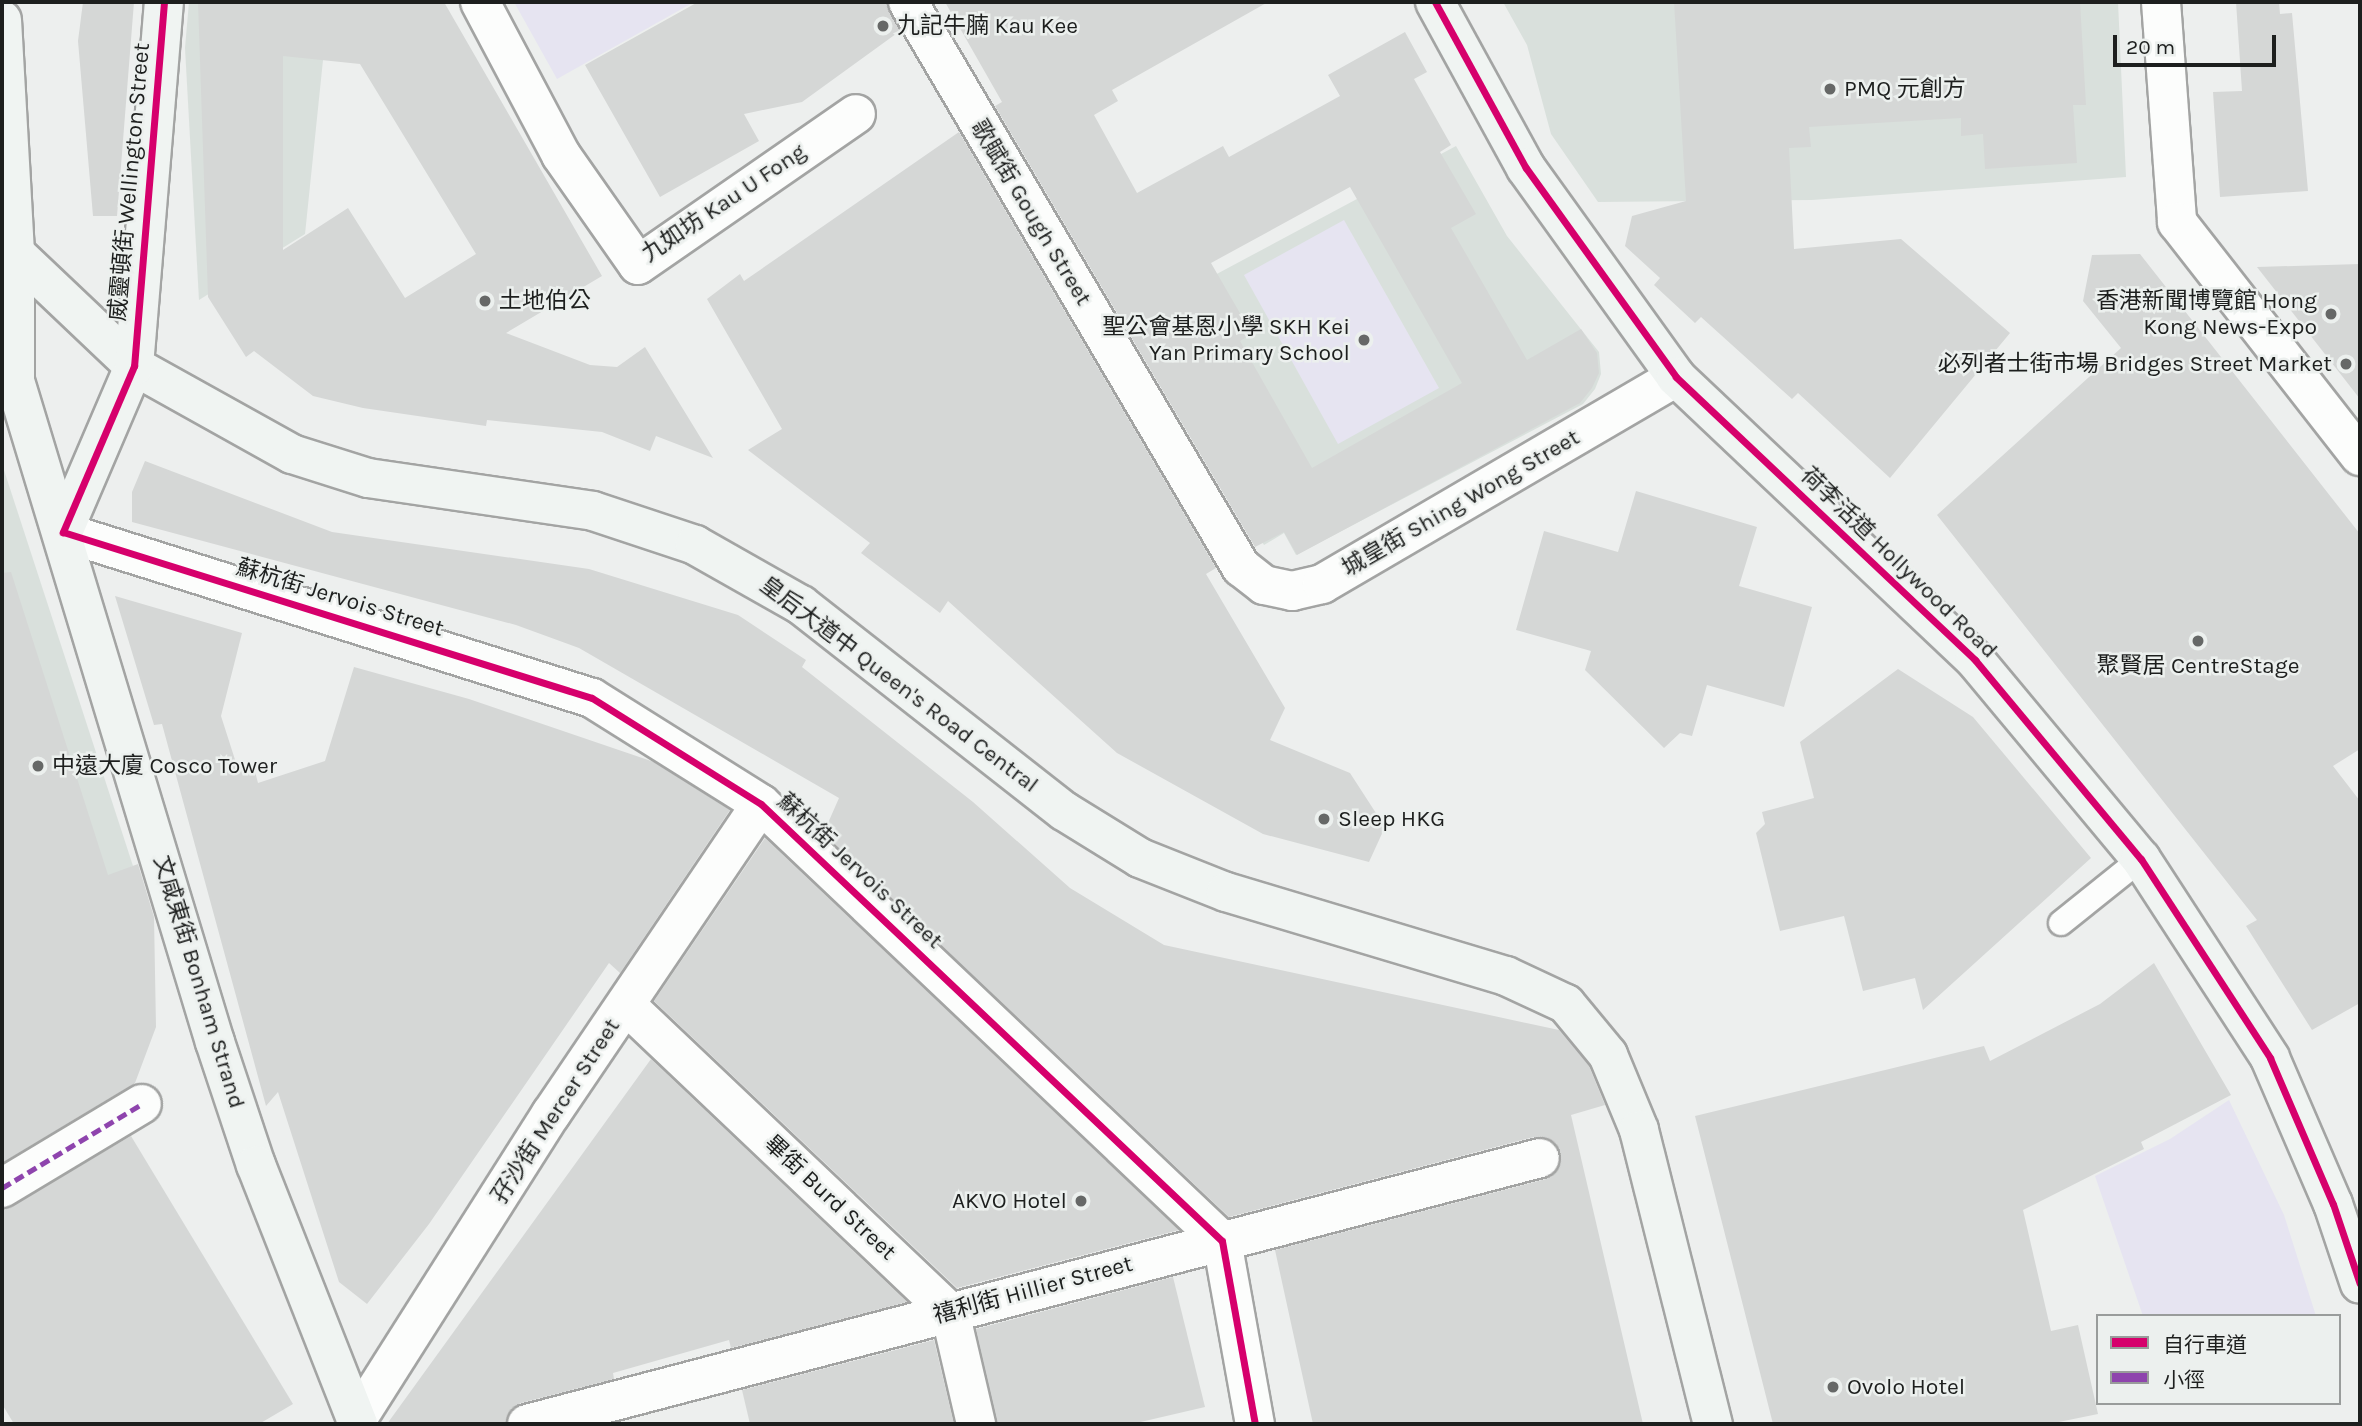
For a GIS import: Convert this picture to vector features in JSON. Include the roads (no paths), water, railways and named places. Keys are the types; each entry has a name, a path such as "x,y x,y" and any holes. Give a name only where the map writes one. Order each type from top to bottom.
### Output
{"street":[{"name":"威靈頓街 Wellington Street","path":"134,366 164,2"},
{"name":"九如坊 Kau U Fong","path":"480,2 561,155 638,265 856,114"},
{"name":"歌賦街 Gough Street","path":"908,2 1241,567"},
{"name":"荷李活道 Hollywood Road","path":"1435,2 1526,168 1676,377 1975,660 2141,859 2270,1058 2333,1203 2360,1284"},
{"path":"2161,2 2177,222 2360,456"},
{"path":"2,20 15,253"},
{"name":"皇后大道中 Queen's Road Central","path":"15,253 134,366 228,421 330,468 404,485 593,511 695,545 801,605 1064,811 1140,858 1226,892 1506,976 1566,1004 1608,1055 1628,1097 1713,1424"},
{"name":"文咸東街 Bonham Strand","path":"15,253 15,381 256,1165 355,1423"},
{"path":"63,532 134,366"},
{"name":"城皇街 Shing Wong Street","path":"1241,567 1264,585 1292,591 1322,584 1676,377"},
{"name":"蘇杭街 Jervois Street","path":"63,532 592,698 761,804 1222,1241"},
{"name":"孖沙街 Mercer Street","path":"355,1423 626,1005 761,804"},
{"name":"畢街 Burd Street","path":"626,1005 950,1312"},
{"path":"2,1188 142,1104"},
{"name":"禧利街 Hillier Street","path":"527,1424 1539,1158"},
{"path":"1222,1241 1255,1424"},
{"path":"950,1312 976,1424"}],"lane":[{"path":"2061,923 2141,859"}],"place":[{"name":"九記牛腩 Kau Kee","path":"883,26"},
{"name":"PMQ 元創方","path":"1830,89"},
{"name":"土地伯公","path":"485,301"},
{"name":"香港新聞博覽館 Hong Kong News-Expo","path":"2331,314"},
{"name":"聖公會基恩小學 SKH Kei Yan Primary School","path":"1364,340"},
{"name":"必列者士街市場 Bridges Street Market","path":"2346,364"},
{"name":"聚賢居 CentreStage","path":"2198,641"},
{"name":"中遠大廈 Cosco Tower","path":"38,766"},
{"name":"Sleep HKG","path":"1324,819"},
{"name":"AKVO Hotel","path":"1081,1201"},
{"name":"Ovolo Hotel","path":"1833,1387"}]}
